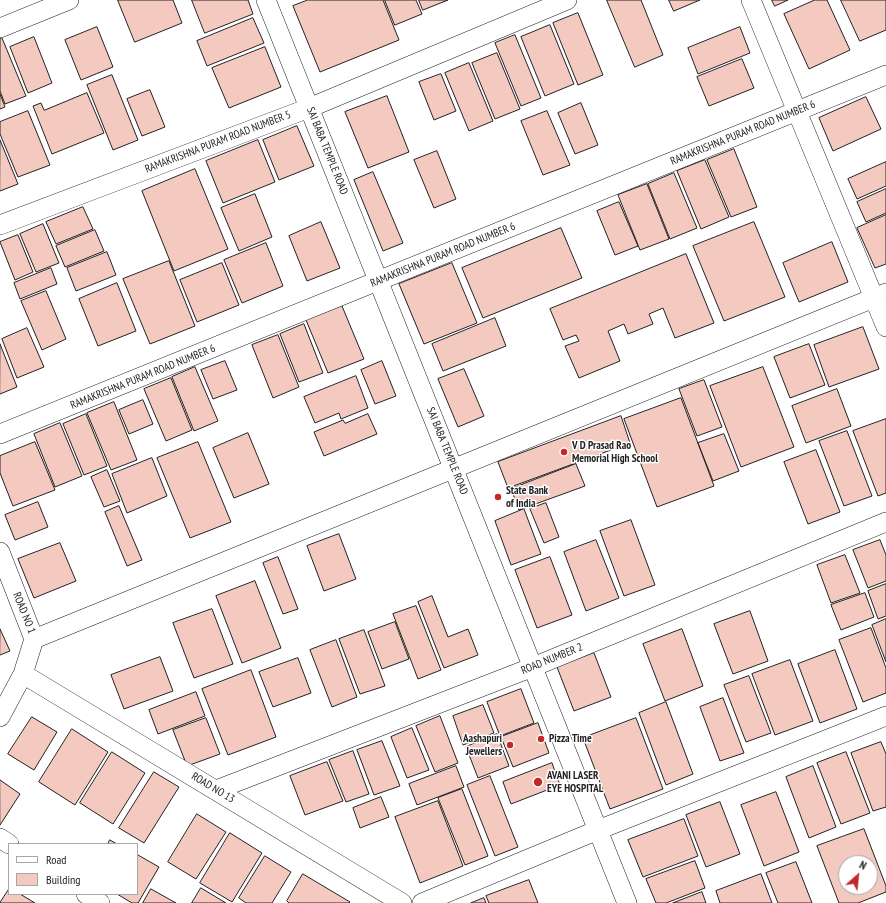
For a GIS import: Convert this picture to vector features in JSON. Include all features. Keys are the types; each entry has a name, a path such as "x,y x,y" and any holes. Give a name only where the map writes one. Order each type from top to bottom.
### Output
{"street":[{"path":"0,28 69,0"},
{"name":"SAI BABA TEMPLE ROAD","path":"266,0 627,903"},
{"name":"RAMAKRISHNA PURAM ROAD NUMBER 5","path":"0,225 309,108 567,0"},
{"path":"751,0 797,111 880,296 886,327"},
{"name":"RAMAKRISHNA PURAM ROAD NUMBER 6","path":"0,434 886,75"},
{"path":"34,639 880,296"},
{"name":"ROAD NUMBER 2","path":"216,790 533,667 886,522"},
{"name":"ROAD NO 1","path":"0,552 34,639 23,674 0,717"},
{"name":"ROAD NO 13","path":"23,674 216,790 394,901"},
{"path":"422,903 598,830 886,716"},
{"path":"88,895 100,903"}],"building":[{"path":"118,0 173,0 182,23 135,42"},
{"path":"192,0 248,0 253,14 205,33"},
{"path":"308,0 383,0 399,40 320,72 293,6"},
{"path":"385,0 416,0 422,14 395,25"},
{"path":"419,0 448,0 423,10"},
{"path":"607,0 641,0 663,55 635,67"},
{"path":"669,0 700,0 674,11"},
{"path":"772,0 788,0 775,6"},
{"path":"815,0 827,0 850,50 809,69 784,14"},
{"path":"841,0 886,0 886,30 860,41"},
{"path":"578,13 603,75 578,85 553,23"},
{"path":"253,18 264,43 207,66 197,41"},
{"path":"550,25 574,84 545,96 521,37"},
{"path":"97,27 113,67 81,80 65,40"},
{"path":"740,27 750,53 698,74 688,48"},
{"path":"515,35 541,98 521,106 495,43"},
{"path":"34,37 52,83 28,93 10,47"},
{"path":"2,38 26,96 5,104 0,91 0,39"},
{"path":"265,47 281,87 229,108 212,68"},
{"path":"497,53 520,109 495,119 472,63"},
{"path":"742,59 754,88 709,106 697,77"},
{"path":"469,63 493,121 469,131 445,73"},
{"path":"441,74 456,111 434,120 419,82"},
{"path":"112,75 138,140 113,150 87,85"},
{"path":"150,90 165,127 142,136 127,99"},
{"path":"87,93 104,133 52,154 33,106 41,103 44,110"},
{"path":"0,94 5,107 0,109"},
{"path":"387,96 409,152 368,168 345,112"},
{"path":"866,97 881,129 833,151 819,118"},
{"path":"581,103 598,145 575,154 558,113"},
{"path":"28,111 50,165 18,177 0,134 0,122"},
{"path":"547,111 570,165 543,175 521,121"},
{"path":"297,126 314,166 279,180 263,140"},
{"path":"0,140 18,184 0,191"},
{"path":"258,140 275,182 223,203 206,161"},
{"path":"734,149 757,207 731,217 707,160"},
{"path":"437,151 456,199 434,208 414,160"},
{"path":"705,160 729,217 701,229 677,171"},
{"path":"886,162 886,186 857,199 848,179"},
{"path":"195,169 228,249 174,271 142,191"},
{"path":"373,172 403,243 383,251 354,180"},
{"path":"674,173 697,228 670,239 648,184"},
{"path":"647,184 669,239 640,250 618,195"},
{"path":"886,189 886,213 866,222 857,202"},
{"path":"255,194 272,237 239,251 221,208"},
{"path":"619,202 638,246 615,255 597,211"},
{"path":"83,207 93,229 56,244 46,222"},
{"path":"886,215 886,264 875,268 857,228"},
{"path":"321,222 340,268 307,281 289,236"},
{"path":"754,222 785,297 724,321 693,246"},
{"path":"43,224 59,263 36,272 20,234"},
{"path":"561,228 582,278 483,318 462,268"},
{"path":"95,230 104,251 65,267 56,246"},
{"path":"18,235 33,272 15,280 0,242"},
{"path":"832,242 848,282 799,302 783,263"},
{"path":"266,243 283,286 242,303 224,260"},
{"path":"107,252 116,275 76,291 67,268"},
{"path":"686,254 714,323 675,338 663,308 649,314 653,324 628,334 624,324 608,331 620,361 579,378 565,346 579,341 576,335 563,340 550,309"},
{"path":"169,261 195,326 150,344 123,279"},
{"path":"222,263 239,305 197,322 180,280"},
{"path":"452,263 477,323 424,344 399,284"},
{"path":"51,268 57,284 20,299 14,283"},
{"path":"117,283 136,331 98,346 79,299"},
{"path":"46,291 66,339 42,350 21,301"},
{"path":"342,306 364,359 328,373 306,320"},
{"path":"495,318 506,346 443,371 432,344"},
{"path":"304,324 323,373 299,382 280,334"},
{"path":"863,327 879,369 829,387 814,345"},
{"path":"27,328 44,367 17,378 2,339"},
{"path":"278,335 299,387 273,398 252,345"},
{"path":"0,344 17,387 0,394"},
{"path":"809,344 825,385 790,398 774,357"},
{"path":"225,361 237,390 213,399 201,370"},
{"path":"382,361 396,396 375,404 361,370"},
{"path":"195,367 218,421 194,431 172,377"},
{"path":"763,367 794,447 741,467 710,386"},
{"path":"464,369 484,416 458,427 438,379"},
{"path":"356,376 368,408 341,419 339,413 315,423 304,397"},
{"path":"171,378 192,430 166,441 144,389"},
{"path":"704,380 722,427 697,436 679,389"},
{"path":"837,389 851,426 806,443 792,406"},
{"path":"681,398 714,486 657,507 624,419"},
{"path":"143,400 153,424 129,434 119,410"},
{"path":"114,402 137,460 111,470 87,413"},
{"path":"86,414 107,466 84,475 63,424"},
{"path":"368,414 377,434 324,456 314,432 343,420 345,423"},
{"name":"V D Prasad Rao Memorial High School","path":"621,416 630,443 508,488 498,462"},
{"path":"886,419 886,493 878,496 853,431"},
{"path":"60,423 82,476 55,487 34,434"},
{"path":"847,431 872,496 844,506 819,441"},
{"path":"248,433 269,484 234,498 213,448"},
{"path":"724,434 739,471 713,481 698,443"},
{"path":"35,442 55,490 13,506 0,473 0,456"},
{"path":"198,442 231,522 190,538 157,458"},
{"path":"816,450 840,512 808,524 784,462"},
{"path":"152,458 167,496 127,513 112,474"},
{"path":"576,464 585,486 519,510 511,489"},
{"path":"107,470 120,501 104,507 91,477"},
{"path":"38,502 48,527 15,540 5,515"},
{"path":"546,503 559,537 544,543 530,509"},
{"path":"119,506 142,560 127,566 105,512"},
{"path":"524,509 541,554 511,565 495,521"},
{"path":"631,520 655,585 624,596 600,531"},
{"path":"339,534 356,579 324,591 307,546"},
{"path":"596,540 619,598 586,611 564,552"},
{"path":"880,540 886,555 886,581 868,588 853,550"},
{"path":"60,543 76,581 34,598 18,559"},
{"path":"845,555 860,593 831,603 817,565"},
{"path":"278,557 298,609 283,614 263,563"},
{"path":"550,557 572,615 537,628 515,570"},
{"path":"255,581 281,648 242,663 216,596"},
{"path":"886,584 886,616 878,619 868,591"},
{"path":"865,593 874,617 841,630 831,605"},
{"path":"432,596 448,637 468,629 478,655 444,668 418,602"},
{"path":"416,606 441,670 418,679 393,614"},
{"path":"212,609 233,664 194,678 173,623"},
{"path":"750,611 768,661 733,674 714,624"},
{"path":"886,619 886,662 872,625"},
{"path":"395,622 409,659 382,669 368,632"},
{"path":"871,628 886,668 886,693 863,702 839,640"},
{"path":"0,629 10,651 0,655"},
{"path":"682,629 703,686 665,701 643,644"},
{"path":"364,630 385,686 360,694 339,639"},
{"path":"336,640 357,697 332,707 310,650"},
{"path":"835,650 857,709 820,723 798,664"},
{"path":"594,653 611,697 574,711 557,667"},
{"path":"160,657 173,691 124,709 111,675"},
{"path":"298,658 311,693 273,707 259,672"},
{"path":"790,660 813,721 775,735 752,674"},
{"path":"251,670 276,737 228,755 202,689"},
{"path":"749,676 771,733 746,742 724,685"},
{"path":"521,689 534,723 500,736 487,702"},
{"path":"196,692 205,716 158,734 149,710"},
{"path":"723,698 744,753 720,761 700,707"},
{"path":"666,702 693,774 666,785 639,713"},
{"path":"483,705 494,733 463,745 453,716"},
{"path":"440,716 458,763 435,772 416,726"},
{"path":"32,717 57,732 34,770 8,754"},
{"path":"206,718 220,754 187,766 173,730"},
{"path":"636,718 663,789 610,809 583,738"},
{"path":"538,723 549,753 513,767 501,737"},
{"path":"412,728 429,770 407,778 391,737"},
{"path":"72,729 108,752 75,805 39,782"},
{"path":"497,734 509,766 478,778 466,747"},
{"path":"382,741 400,786 374,795 357,750"},
{"path":"881,742 886,754 886,807 873,811 851,753"},
{"path":"353,751 369,794 346,802 329,760"},
{"path":"112,752 145,773 113,824 80,803"},
{"path":"846,752 870,813 841,824 817,763"},
{"path":"327,762 343,801 305,815 290,776"},
{"path":"552,763 560,785 511,804 503,782"},
{"path":"456,766 464,787 417,805 409,784"},
{"path":"813,766 836,827 809,838 786,777"},
{"path":"154,772 179,787 144,843 119,828"},
{"path":"490,776 518,847 495,856 467,785"},
{"path":"0,780 20,794 0,825"},
{"path":"462,789 488,856 465,865 438,798"},
{"path":"776,792 799,852 764,866 741,805"},
{"path":"381,797 389,817 360,828 353,808"},
{"path":"438,801 463,866 420,883 395,817"},
{"path":"720,802 740,854 706,867 686,815"},
{"path":"197,814 226,832 196,879 168,862"},
{"path":"684,819 698,856 643,877 628,840"},
{"path":"864,829 874,855 838,855 838,895 878,895 878,865 886,886 886,892 858,903 839,903 817,846"},
{"path":"230,833 262,853 232,902 200,883"},
{"path":"110,840 115,843 108,843"},
{"path":"138,855 159,867 138,903 132,903 119,895 138,895"},
{"path":"265,856 291,872 272,903 246,903 239,898"},
{"path":"695,861 705,888 666,903 656,903 646,879"},
{"path":"796,862 812,903 778,903 766,873"},
{"path":"303,874 350,902 289,903 287,901"},
{"path":"761,874 772,903 720,903 716,891"},
{"path":"529,880 538,903 489,903 486,896"},
{"path":"201,888 226,903 192,903"},
{"path":"151,889 176,903 143,903"},
{"path":"8,891 8,895 22,895 35,903 0,903"},
{"path":"702,892 706,903 673,903"},
{"path":"484,898 486,903 471,903"}],"place":[{"name":"V D Prasad Rao Memorial High School","path":"564,452"},
{"name":"State Bank of India","path":"498,497"},
{"name":"Pizza Time","path":"541,739"},
{"name":"Aashapuri Jewellers","path":"510,745"},
{"name":"AVANI LASER EYE HOSPITAL","path":"538,782"}]}
